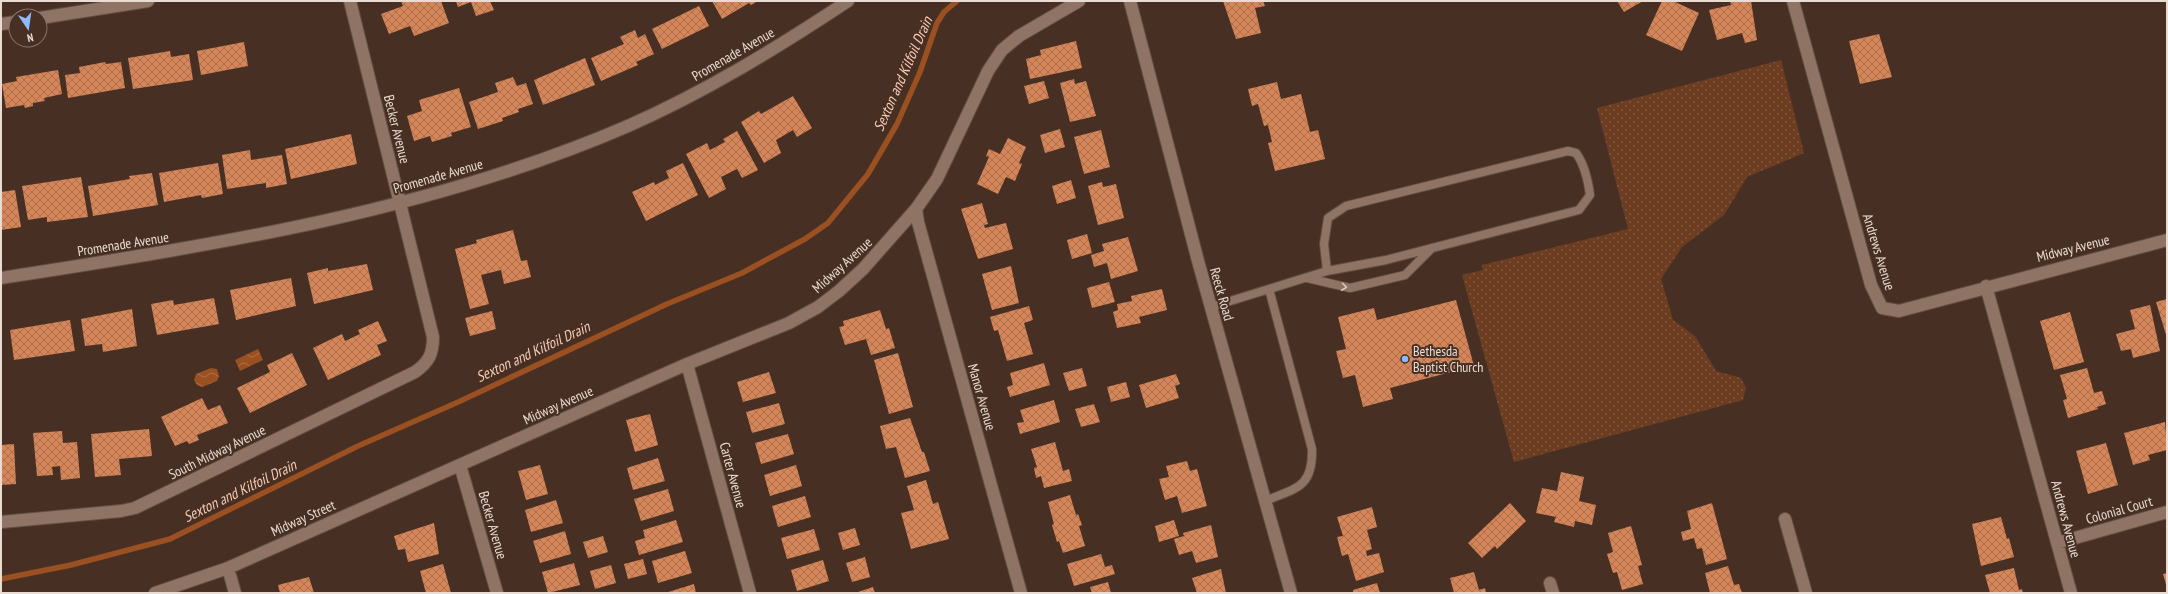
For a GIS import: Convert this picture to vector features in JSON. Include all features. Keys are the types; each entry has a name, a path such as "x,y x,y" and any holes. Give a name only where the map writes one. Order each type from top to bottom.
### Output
{"street":[{"path":"48,17 148,1"},
{"name":"Becker Avenue","path":"350,1 433,338 433,350 430,358"},
{"name":"Promenade Avenue","path":"1,278 233,240 349,216 523,166 629,125 687,98 744,67 848,1"},
{"name":"Midway Avenue","path":"460,465 687,364 789,323 818,307 839,291 863,269 916,209 937,179 994,60 1002,50 1019,36 1080,1"},
{"name":"Reeck Road","path":"1130,1 1211,307 1291,593"},
{"name":"Andrews Avenue","path":"1793,1 1871,285 1882,308 1899,311 1986,286 2071,593"},
{"name":"Manor Avenue","path":"916,209 918,222 1021,593"},
{"name":"Midway Avenue","path":"1986,286 2167,240"},
{"name":"South Midway Avenue","path":"1,522 121,511 135,508 415,372 430,358"},
{"name":"Carter Avenue","path":"687,364 750,593"},
{"name":"Becker Avenue","path":"460,465 497,593"},
{"name":"Midway Street","path":"155,593 228,568 460,465"},
{"name":"Colonial Court","path":"2057,543 2167,512"},
{"path":"1785,519 1806,593"},
{"path":"228,568 235,593"}],"lane":[{"path":"1211,307 1327,271 1386,260 1579,210 1590,195 1588,181 1581,160 1576,153 1568,151 1346,206 1328,218 1324,244 1327,271"},
{"path":"1306,278 1350,288 1405,275 1415,267 1432,248"},
{"path":"1265,501 1300,486 1312,466 1312,449 1269,289"}],"shaded area":[{"path":"1781,60 1804,153 1747,177 1724,215 1682,247 1661,279 1673,320 1695,336 1716,371 1741,378 1746,388 1743,400 1514,462 1462,275 1483,270 1482,265 1628,229 1597,108"}],"water":[{"path":"258,349 263,360 240,371 235,360"},
{"path":"211,368 217,369 219,376 217,381 202,387 197,385 194,380 196,374"}],"building":[{"path":"401,1 441,1 449,23 414,36 410,26 389,34 381,14 403,6"},
{"path":"456,1 490,1 494,10 476,16 471,2 458,7"},
{"path":"712,1 758,1 751,5 749,3 722,19"},
{"path":"1223,1 1263,1 1265,6 1255,8 1261,33 1236,39"},
{"path":"1617,1 1643,1 1624,12"},
{"path":"1662,1 1673,1 1699,13 1682,51 1646,35"},
{"path":"1730,1 1751,1 1757,40 1745,43 1742,33 1717,40 1709,10 1731,5"},
{"path":"699,6 709,26 662,49 652,29"},
{"path":"635,30 638,38 645,34 654,54 636,62 638,65 601,81 591,58 624,44 620,37"},
{"path":"1879,34 1892,77 1860,84 1849,41"},
{"path":"1076,41 1082,68 1030,79 1026,59 1041,55 1040,50"},
{"path":"244,42 248,66 201,75 197,51"},
{"path":"170,51 171,57 189,54 193,80 133,89 128,58"},
{"path":"585,58 595,85 543,105 534,80"},
{"path":"105,62 106,64 121,62 125,88 68,98 65,75 80,73 79,67"},
{"path":"58,70 62,94 44,98 45,101 33,103 33,106 25,108 24,105 6,108 2,84 17,81 16,77"},
{"path":"513,77 517,86 526,83 533,104 518,109 519,112 502,118 503,121 478,129 469,102 498,92 495,83"},
{"path":"1074,79 1075,84 1086,81 1096,116 1070,122 1060,83"},
{"path":"1044,81 1049,98 1029,104 1024,86"},
{"path":"1277,82 1281,99 1301,94 1310,132 1318,130 1325,159 1275,171 1268,143 1272,142 1268,125 1264,126 1258,104 1252,106 1248,89"},
{"path":"459,88 471,127 451,133 452,136 432,142 430,136 414,141 407,116 422,111 419,100"},
{"path":"793,96 812,128 797,137 793,130 776,140 781,153 764,163 741,122 759,111 761,114"},
{"path":"1060,129 1065,147 1045,153 1040,135"},
{"path":"1101,130 1110,167 1084,174 1074,137"},
{"path":"737,131 758,170 742,178 737,169 721,177 726,189 709,198 686,154 707,143 710,150 725,142 723,139"},
{"path":"351,134 357,164 291,179 285,149"},
{"path":"1008,138 1026,147 1019,163 1022,164 1015,181 1006,177 998,194 977,184 989,157 986,156 989,149 1000,154"},
{"path":"250,150 251,160 282,155 287,184 266,188 266,183 227,189 222,155"},
{"path":"218,163 223,194 202,198 201,195 164,202 159,173"},
{"path":"683,163 698,195 646,221 632,192 654,182 655,185 669,178 666,171"},
{"path":"152,173 158,205 93,216 88,186 130,179 129,176"},
{"path":"81,177 88,217 47,222 47,217 28,220 22,186"},
{"path":"1071,180 1076,198 1057,204 1052,186"},
{"path":"1102,182 1103,187 1116,184 1124,218 1098,225 1088,186"},
{"path":"15,190 21,227 1,230 1,192"},
{"path":"982,203 988,224 984,225 985,228 1006,223 1013,249 978,259 961,209"},
{"path":"513,230 521,261 527,260 531,277 504,284 501,270 481,275 489,304 470,309 455,249 477,243 476,240"},
{"path":"1087,234 1092,253 1072,259 1067,240"},
{"path":"1128,237 1138,271 1111,279 1107,263 1094,267 1091,255 1104,251 1102,244"},
{"path":"367,264 373,290 314,304 307,273 328,268 328,271"},
{"path":"1011,266 1019,303 992,310 982,274"},
{"path":"291,278 296,306 236,320 230,290"},
{"path":"1109,282 1115,302 1092,308 1087,288"},
{"path":"1162,289 1167,310 1139,317 1141,323 1117,328 1113,312 1118,310 1117,304 1132,301 1131,296"},
{"path":"214,298 219,324 157,335 151,304 173,300 174,305"},
{"path":"2167,299 2167,338 2156,302"},
{"name":"Bethesda Baptist Church","path":"1456,300 1474,366 1390,388 1393,399 1363,407 1355,375 1343,378 1336,351 1346,349 1338,317 1374,308 1377,320"},
{"path":"2150,305 2160,351 2133,358 2131,349 2121,351 2116,334 2135,329 2130,310"},
{"path":"1029,306 1033,320 1024,323 1033,354 1007,361 998,330 994,331 990,317"},
{"path":"132,309 137,346 103,352 102,344 85,346 81,319"},
{"path":"880,310 886,329 889,328 895,348 871,355 866,339 845,345 839,327 844,326 843,321"},
{"path":"492,311 496,329 470,336 465,318"},
{"path":"2070,312 2084,362 2054,370 2040,321"},
{"path":"70,320 75,351 14,360 10,330"},
{"path":"378,321 387,341 377,345 381,355 328,380 313,348 342,334 345,341 360,334 358,330"},
{"path":"292,353 307,385 250,413 237,388 270,372 267,365"},
{"path":"898,353 913,407 889,414 874,360"},
{"path":"1044,363 1050,385 1010,397 1007,387 1013,385 1010,373"},
{"path":"1082,368 1087,386 1069,391 1063,373"},
{"path":"2087,368 2094,393 2102,391 2106,404 2097,407 2098,409 2068,418 2063,400 2067,399 2060,375"},
{"path":"769,372 776,393 743,402 737,382"},
{"path":"1176,374 1180,384 1175,386 1179,398 1146,408 1139,385"},
{"path":"1126,382 1130,397 1111,402 1107,387"},
{"path":"202,398 208,410 220,405 228,423 197,435 199,440 189,444 187,441 175,446 161,417"},
{"path":"1054,400 1060,422 1020,434 1017,423 1024,422 1020,410"},
{"path":"779,403 785,424 752,433 746,412"},
{"path":"1094,404 1100,422 1081,427 1075,409"},
{"path":"650,414 658,445 635,452 626,420"},
{"path":"910,418 930,471 905,478 896,447 886,449 880,426"},
{"path":"2165,422 2167,450 2148,455 2150,460 2133,465 2124,433"},
{"path":"149,429 152,456 119,459 121,475 95,477 91,434"},
{"path":"62,431 63,443 77,442 80,478 61,480 60,466 52,467 53,475 37,476 33,433"},
{"path":"788,434 794,454 761,464 755,443"},
{"path":"1055,442 1063,471 1069,469 1072,481 1044,488 1041,476 1036,478 1034,468 1037,467 1031,449"},
{"path":"2106,443 2118,485 2088,494 2076,451"},
{"path":"14,444 16,484 1,485 1,445"},
{"path":"658,458 665,481 633,490 627,468"},
{"path":"1187,461 1190,471 1197,469 1207,506 1182,513 1177,496 1165,500 1159,479 1169,477 1166,466"},
{"path":"540,465 548,494 526,500 518,471"},
{"path":"796,465 802,486 770,496 764,475"},
{"path":"1561,472 1584,477 1579,501 1596,505 1592,525 1575,521 1574,527 1554,522 1556,517 1536,513 1542,488 1557,491"},
{"path":"926,480 933,504 938,502 949,539 911,549 901,513 914,510 907,486"},
{"path":"668,489 674,511 641,521 634,499"},
{"path":"1070,495 1076,515 1078,514 1082,525 1079,526 1085,546 1063,553 1059,541 1057,542 1052,525 1054,524 1048,502"},
{"path":"805,496 811,517 778,527 772,506"},
{"path":"556,500 563,523 531,532 525,510"},
{"path":"1510,503 1526,521 1497,549 1495,546 1482,558 1468,543"},
{"path":"1712,503 1727,559 1706,565 1702,548 1697,549 1694,538 1683,541 1681,532 1691,529 1687,511"},
{"path":"1372,507 1377,527 1367,530 1372,549 1366,551 1367,556 1379,553 1384,572 1356,581 1348,554 1342,556 1337,537 1343,536 1337,517"},
{"path":"2001,517 2014,557 1981,566 1972,524"},
{"path":"676,520 683,542 639,555 635,541 645,538 643,530"},
{"path":"1174,520 1179,536 1159,542 1155,526"},
{"path":"434,523 439,554 408,562 405,549 398,550 394,536"},
{"path":"1211,525 1218,557 1196,563 1192,551 1179,555 1174,539 1184,536 1183,533"},
{"path":"1631,526 1642,565 1638,566 1643,584 1622,590 1617,572 1613,573 1607,554 1613,552 1608,533"},
{"path":"855,528 860,545 843,550 838,533"},
{"path":"814,529 820,550 787,559 781,538"},
{"path":"565,531 571,554 540,563 533,541"},
{"path":"603,536 608,552 588,558 583,542"},
{"path":"685,551 692,573 658,583 652,561"},
{"path":"1101,554 1105,567 1112,565 1115,574 1074,586 1067,564"},
{"path":"865,557 870,577 852,582 846,563"},
{"path":"643,559 647,574 628,579 624,564"},
{"path":"823,560 829,581 797,591 791,570"},
{"path":"574,563 580,585 548,593 542,572"},
{"path":"443,564 451,593 426,593 420,571"},
{"path":"611,565 616,583 595,589 590,571"},
{"path":"1728,566 1734,585 1739,584 1742,593 1710,593 1705,573"},
{"path":"2014,568 2019,590 2022,589 2023,593 1990,593 1985,575"},
{"path":"1221,569 1226,593 1197,593 1192,578"},
{"path":"1474,572 1479,590 1485,588 1486,593 1454,593 1450,578"},
{"path":"2167,573 2167,588 2163,574"},
{"path":"309,577 314,593 280,593 278,585"},
{"path":"1108,582 1111,593 1092,593 1090,587"},
{"path":"1377,583 1380,593 1353,593 1353,590"},
{"path":"694,584 696,593 665,593"},
{"path":"873,587 875,593 855,593"}],"waterway":[{"name":"Sexton and Kilfoil Drain","path":"1,579 71,565 170,539 358,446 456,403 667,304 742,273 805,239 828,223 868,174 897,124 920,72 937,23 944,12 957,1"}],"place":[{"name":"Bethesda Baptist Church","path":"1405,359"}]}
